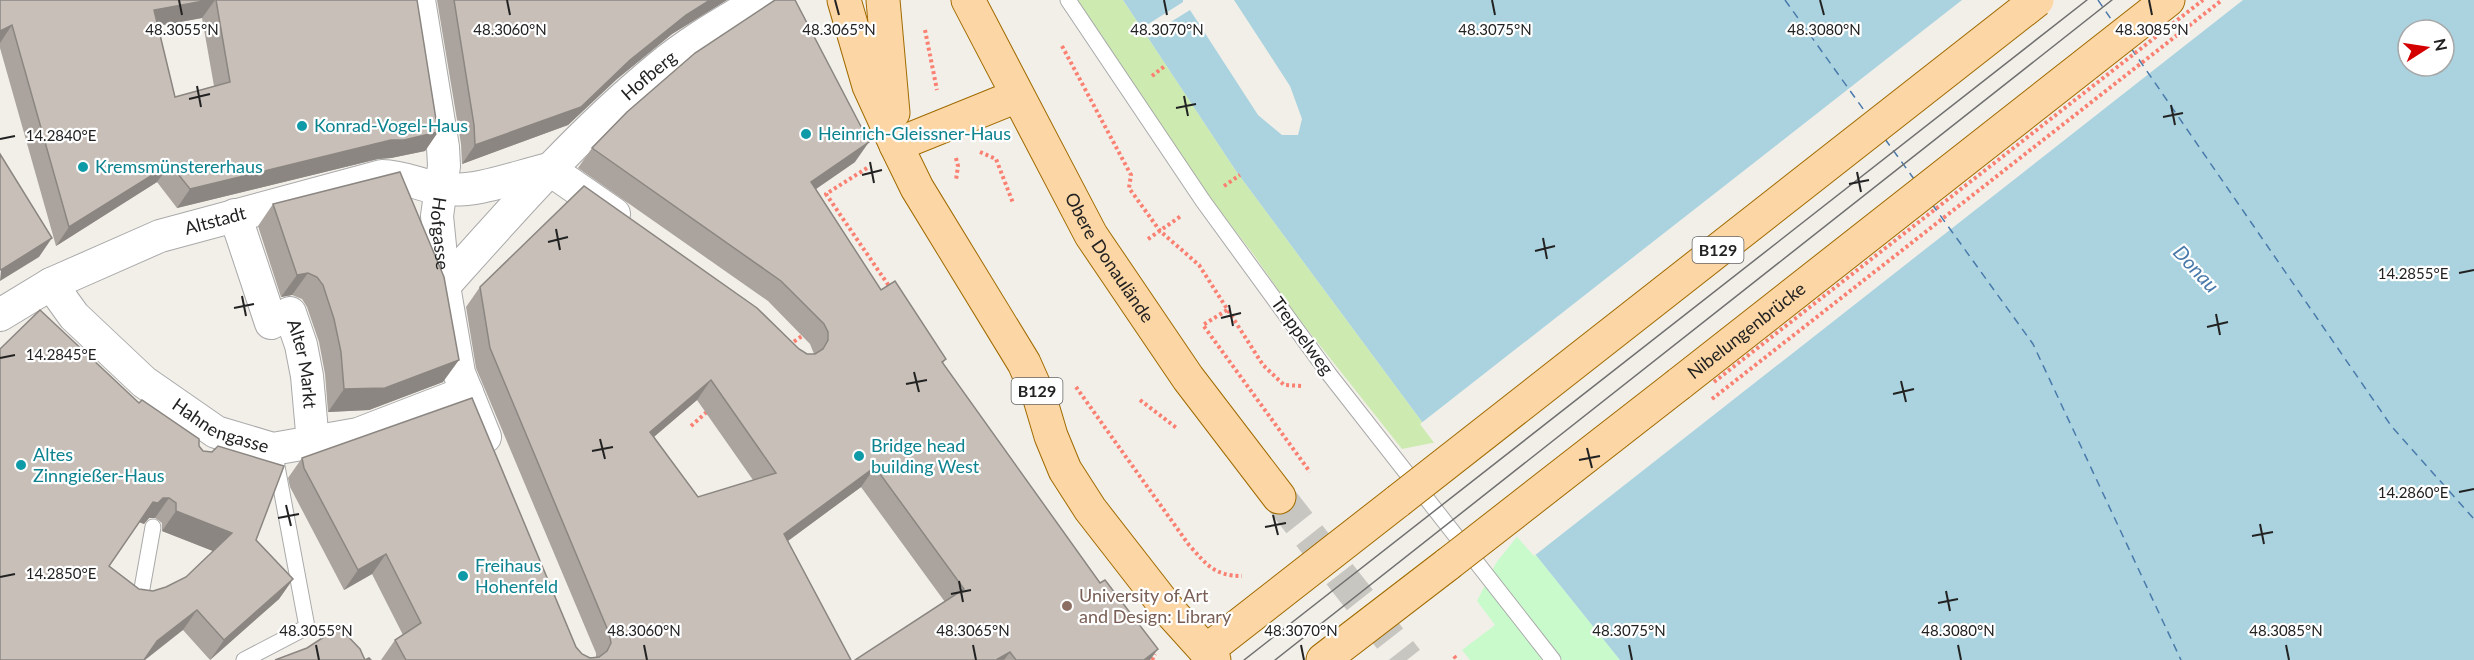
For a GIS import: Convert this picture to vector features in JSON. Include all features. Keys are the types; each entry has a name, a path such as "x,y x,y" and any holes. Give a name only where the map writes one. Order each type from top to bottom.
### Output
{"main road":[{"name":"B129","path":"844,0 869,86 896,145 917,188 1024,363 1040,399 1051,436 1065,470 1090,509 1205,657 1398,501 2037,0"},
{"name":"B129","path":"883,0 896,145"},
{"name":"Obere Donaulände","path":"968,0 1091,235 1188,378 1279,497"},
{"name":"Nibelungenbrücke","path":"1323,660 2168,0"},
{"path":"896,145 1017,96"}],"street":[{"name":"Hofgasse","path":"419,0 444,166 437,216 444,286 459,373 494,458"},
{"name":"Hofberg","path":"444,286 580,137 659,67 699,37 761,0"},
{"path":"441,189 469,189 549,169 639,231"},
{"name":"Altstadt","path":"0,315 51,284 160,236 382,176 395,176 441,189"},
{"name":"Alter Markt","path":"235,215 271,323 290,313 301,345 307,376 313,443"},
{"name":"Hahnengasse","path":"51,284 74,316 144,382 211,440 273,449 313,443 358,434 467,392"}],"lane":[{"name":"Treppelweg","path":"1068,0 1203,201 1329,374 1553,660"},
{"path":"244,660 307,627 273,449"},
{"path":"141,594 153,527"}],"path":[{"path":"1705,389 2203,0"},
{"path":"1704,406 2222,0"},
{"path":"924,23 946,123"},
{"path":"1060,42 1131,175 1129,188 1160,231 1199,265 1263,365 1284,385 1301,386 1329,374"},
{"path":"977,152 986,153 996,159 1013,203"},
{"path":"862,158 867,168 826,194 892,290"},
{"path":"958,166 962,161"},
{"path":"1148,239 1179,218"},
{"path":"875,287 885,280"},
{"path":"1227,310 1203,325 1310,472"},
{"path":"781,352 807,333"},
{"path":"1074,384 1182,536 1208,567 1227,576 1249,576"},
{"path":"1140,400 1179,429"},
{"path":"691,426 714,406"},
{"path":"1148,645 1155,654"},
{"path":"1144,660 1155,654"},
{"path":"1152,660 1155,654"}],"green space":[{"path":"1074,0 1123,0 1236,171 1437,442 1402,449 1295,314 1254,255 1173,150"},
{"path":"1519,534 1620,660 1470,660 1462,650 1495,625 1477,601 1496,563"}],"water":[{"name":"Donau","path":"1123,0 2474,0 2474,660 1620,660 1519,534 1437,442 1236,171"}],"pier":[{"path":"1183,0 1234,0 1290,86 1302,119 1298,135 1282,135 1258,115 1190,10 1145,38 1139,30"},
{"path":"1962,0 2243,0 1534,556 1420,424"}],"building":[{"path":"0,0 209,0 154,10 175,97 230,82 216,0 417,0 438,132 404,140 391,140 190,189 170,164 69,227 12,25 0,31"},
{"path":"454,0 710,0 686,15 630,60 581,107 475,145 474,125"},
{"path":"775,0 795,0 869,142 811,182 881,290 895,281 946,359 942,362 1100,583 1105,580 1158,649 1144,660 1016,660 1010,652 996,660 855,660 964,589 875,467 784,534 851,660 406,660 395,640 421,623 386,554 358,570 304,468 302,458 472,398 576,647 590,658 599,657 607,651 611,643 609,633 490,348 480,287 584,186 757,308 799,349 807,354 815,354 823,349 828,340 828,332 824,324 781,281 592,148 627,112 695,53","holes":["711,380 776,473 698,497 650,432"]},
{"path":"0,154 52,238 1,270 0,269"},
{"path":"400,172 444,277 459,360 385,388 344,389 341,352 334,319 323,285 317,277 308,273 297,275 273,204"},
{"path":"40,310 139,403 142,400 199,439 199,446 203,451 212,452 218,446 284,466 256,540 293,579 224,640 197,610 157,641 144,660 0,660 0,349","holes":["163,498 169,498 176,503 176,511 232,533 186,577 153,591 139,589 109,566 153,502 158,503"]},
{"path":"339,627 360,649 365,660 275,660 307,648"}],"ferry route":[{"path":"1785,0 1866,113"},
{"path":"2098,0 2113,22"},
{"path":"2131,48 2392,427 2474,519"},
{"path":"1885,139 1914,179"},
{"path":"1932,204 2033,344 2181,660"}],"tunnel":[{"path":"1279,497 1407,660"}],"tram line":[{"path":"1244,660 2087,0"},
{"path":"1275,660 2112,0"}],"place":[{"name":"Konrad-Vogel-Haus","path":"302,126"},
{"name":"Heinrich-Gleissner-Haus","path":"806,134"},
{"name":"Kremsmünstererhaus","path":"83,167"},
{"name":"Bridge head building West","path":"859,456"},
{"name":"Altes Zinngießer-Haus","path":"21,465"},
{"name":"Freihaus Hohenfeld","path":"463,576"},
{"name":"University of Art and Design: Library","path":"1067,606"}]}
